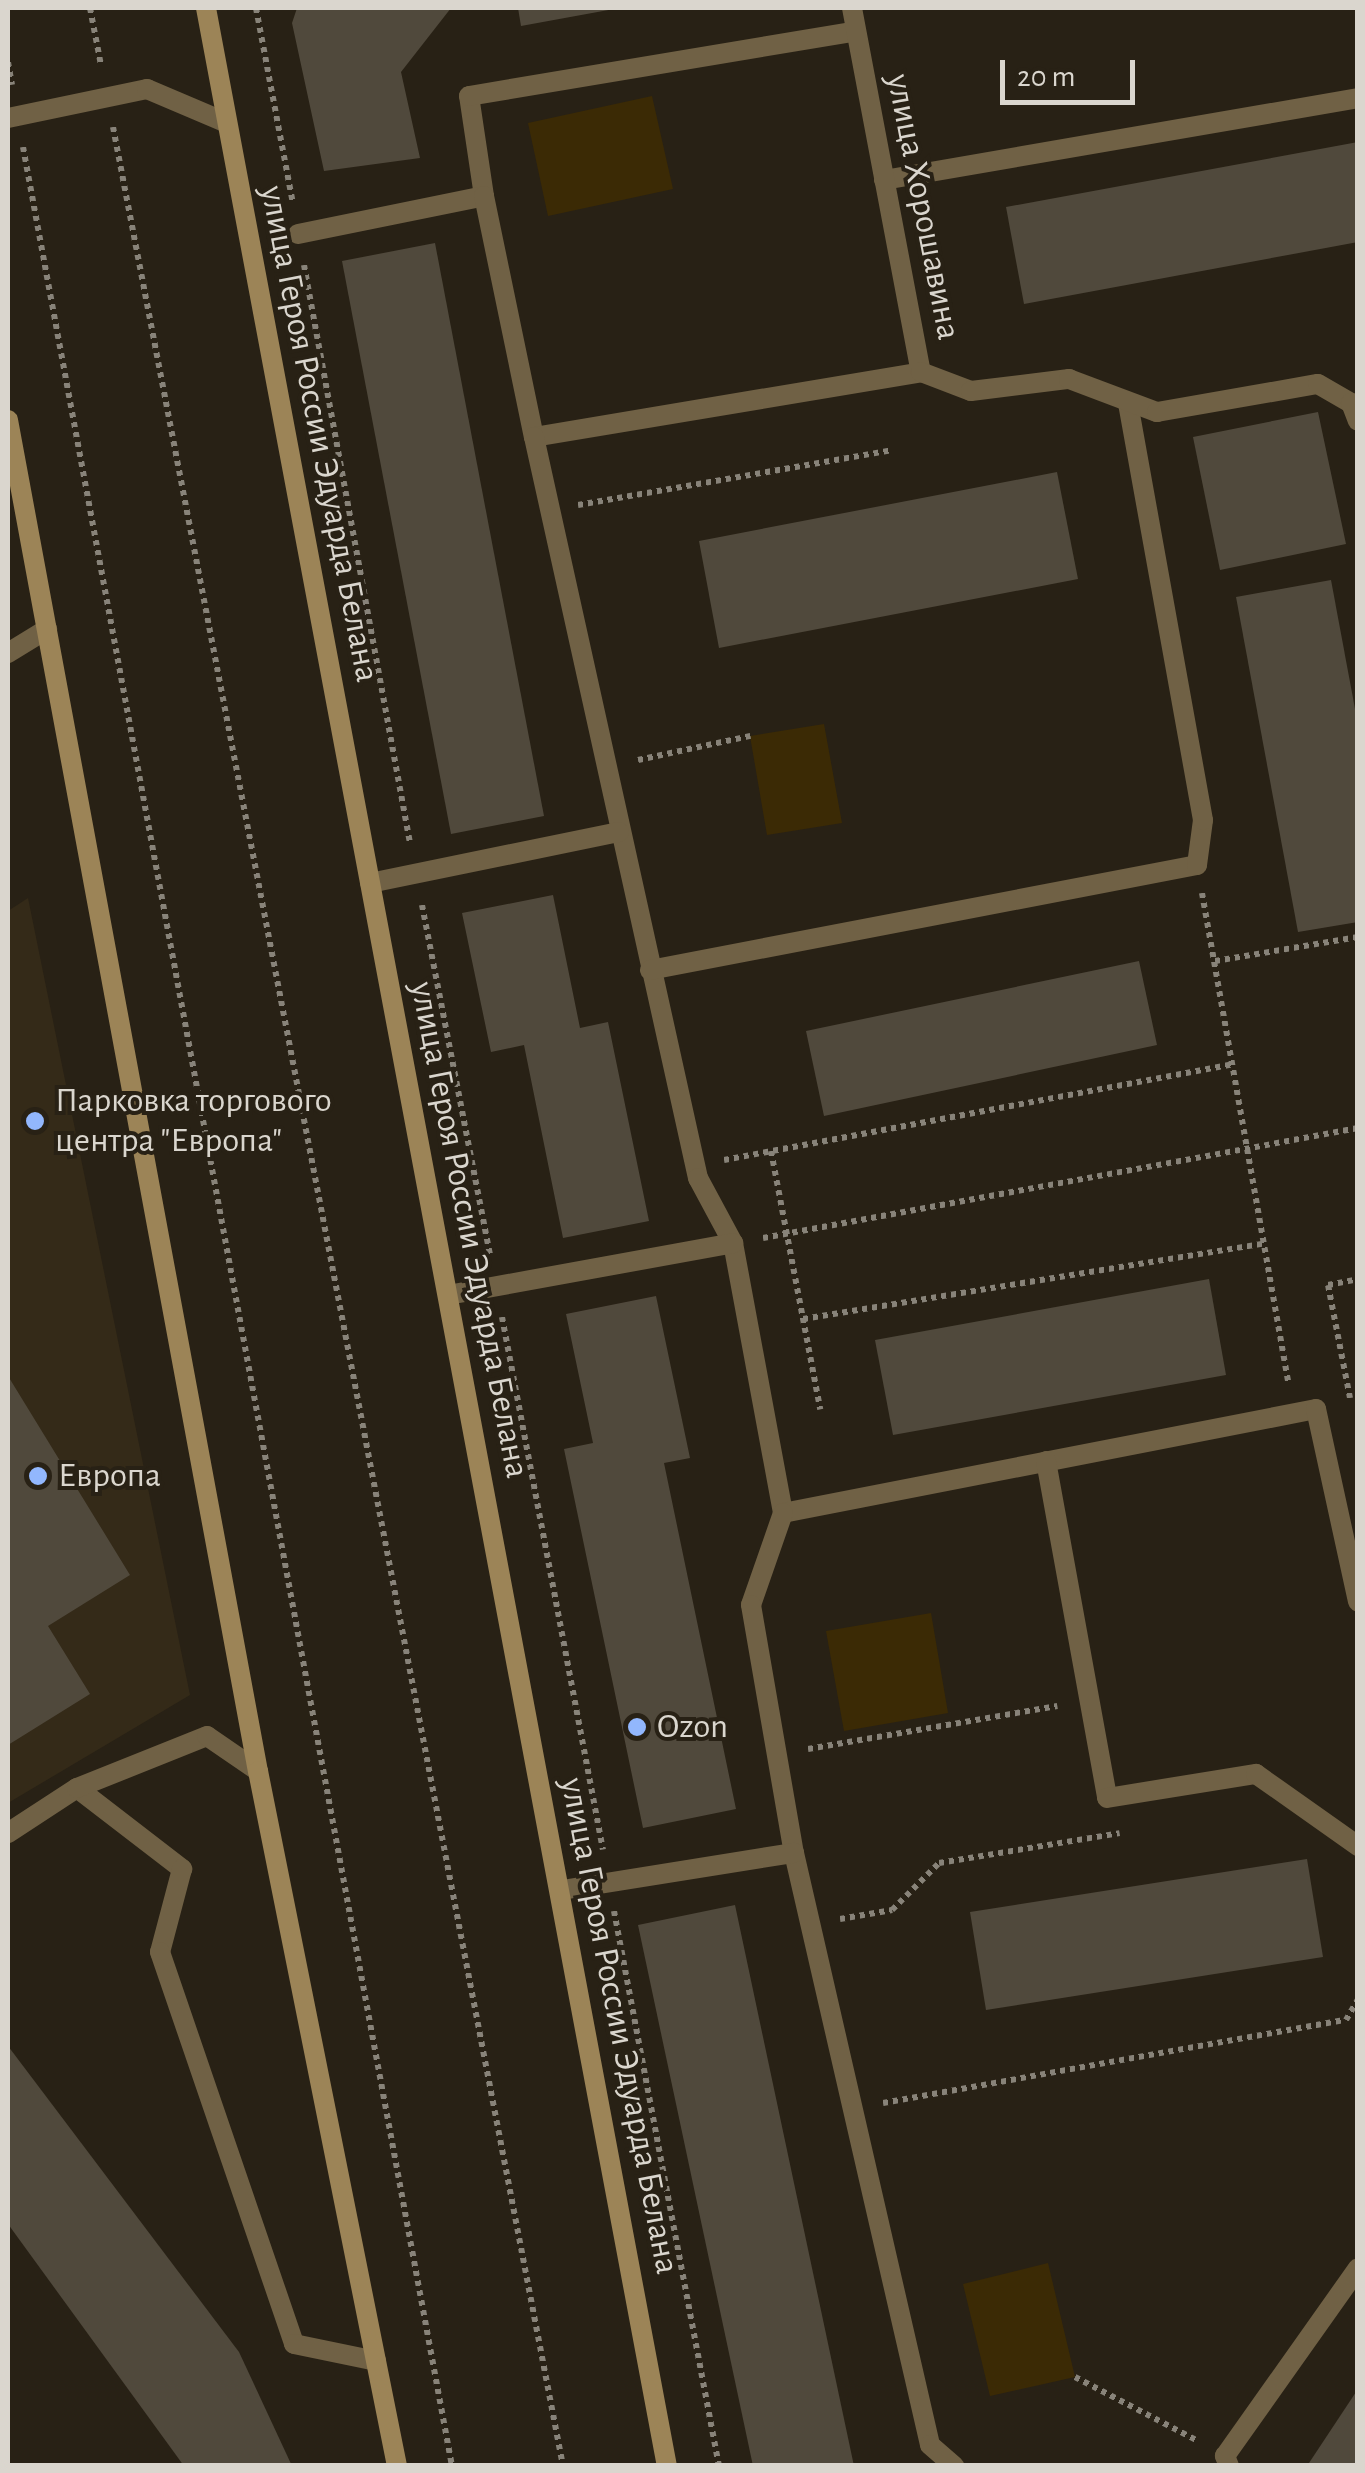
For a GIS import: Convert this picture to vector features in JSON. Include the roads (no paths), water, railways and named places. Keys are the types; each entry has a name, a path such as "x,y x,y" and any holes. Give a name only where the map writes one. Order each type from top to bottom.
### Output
{"street":[{"name":"улица Героя России Эдуарда Белана","path":"206,8 668,2466"},
{"name":"улица Хорошавина","path":"852,8 921,372 971,391 1070,380 1156,412 1318,384 1351,403 1358,421"},
{"path":"856,31 469,96 484,196 618,832 695,1165 733,1243 783,1514 751,1605 794,1854 848,2110 930,2445 954,2466"},
{"path":"12,116 148,88 227,124"},
{"path":"884,180 1358,98"},
{"path":"298,234 484,196"},
{"path":"534,437 921,372"},
{"path":"650,970 1196,865 1203,820 1128,403"},
{"path":"8,420 258,1771 396,2466"},
{"path":"8,632 47,629"},
{"path":"8,653 47,629"},
{"path":"370,883 618,832"},
{"path":"448,1295 733,1243"},
{"path":"783,1514 1316,1409 1358,1601"},
{"path":"1046,1462 1106,1798 1256,1774 1358,1846"},
{"path":"8,1834 77,1788 207,1736 258,1771"},
{"path":"77,1788 182,1869 160,1952 294,2344 376,2360"},
{"path":"562,1890 794,1854"},
{"path":"1227,2461 1358,2268"}],"place":[{"name":"Парковка торгового центра \"Европа\"","path":"35,1121"},
{"name":"Европа","path":"38,1476"},
{"name":"Ozon","path":"637,1727"}]}
